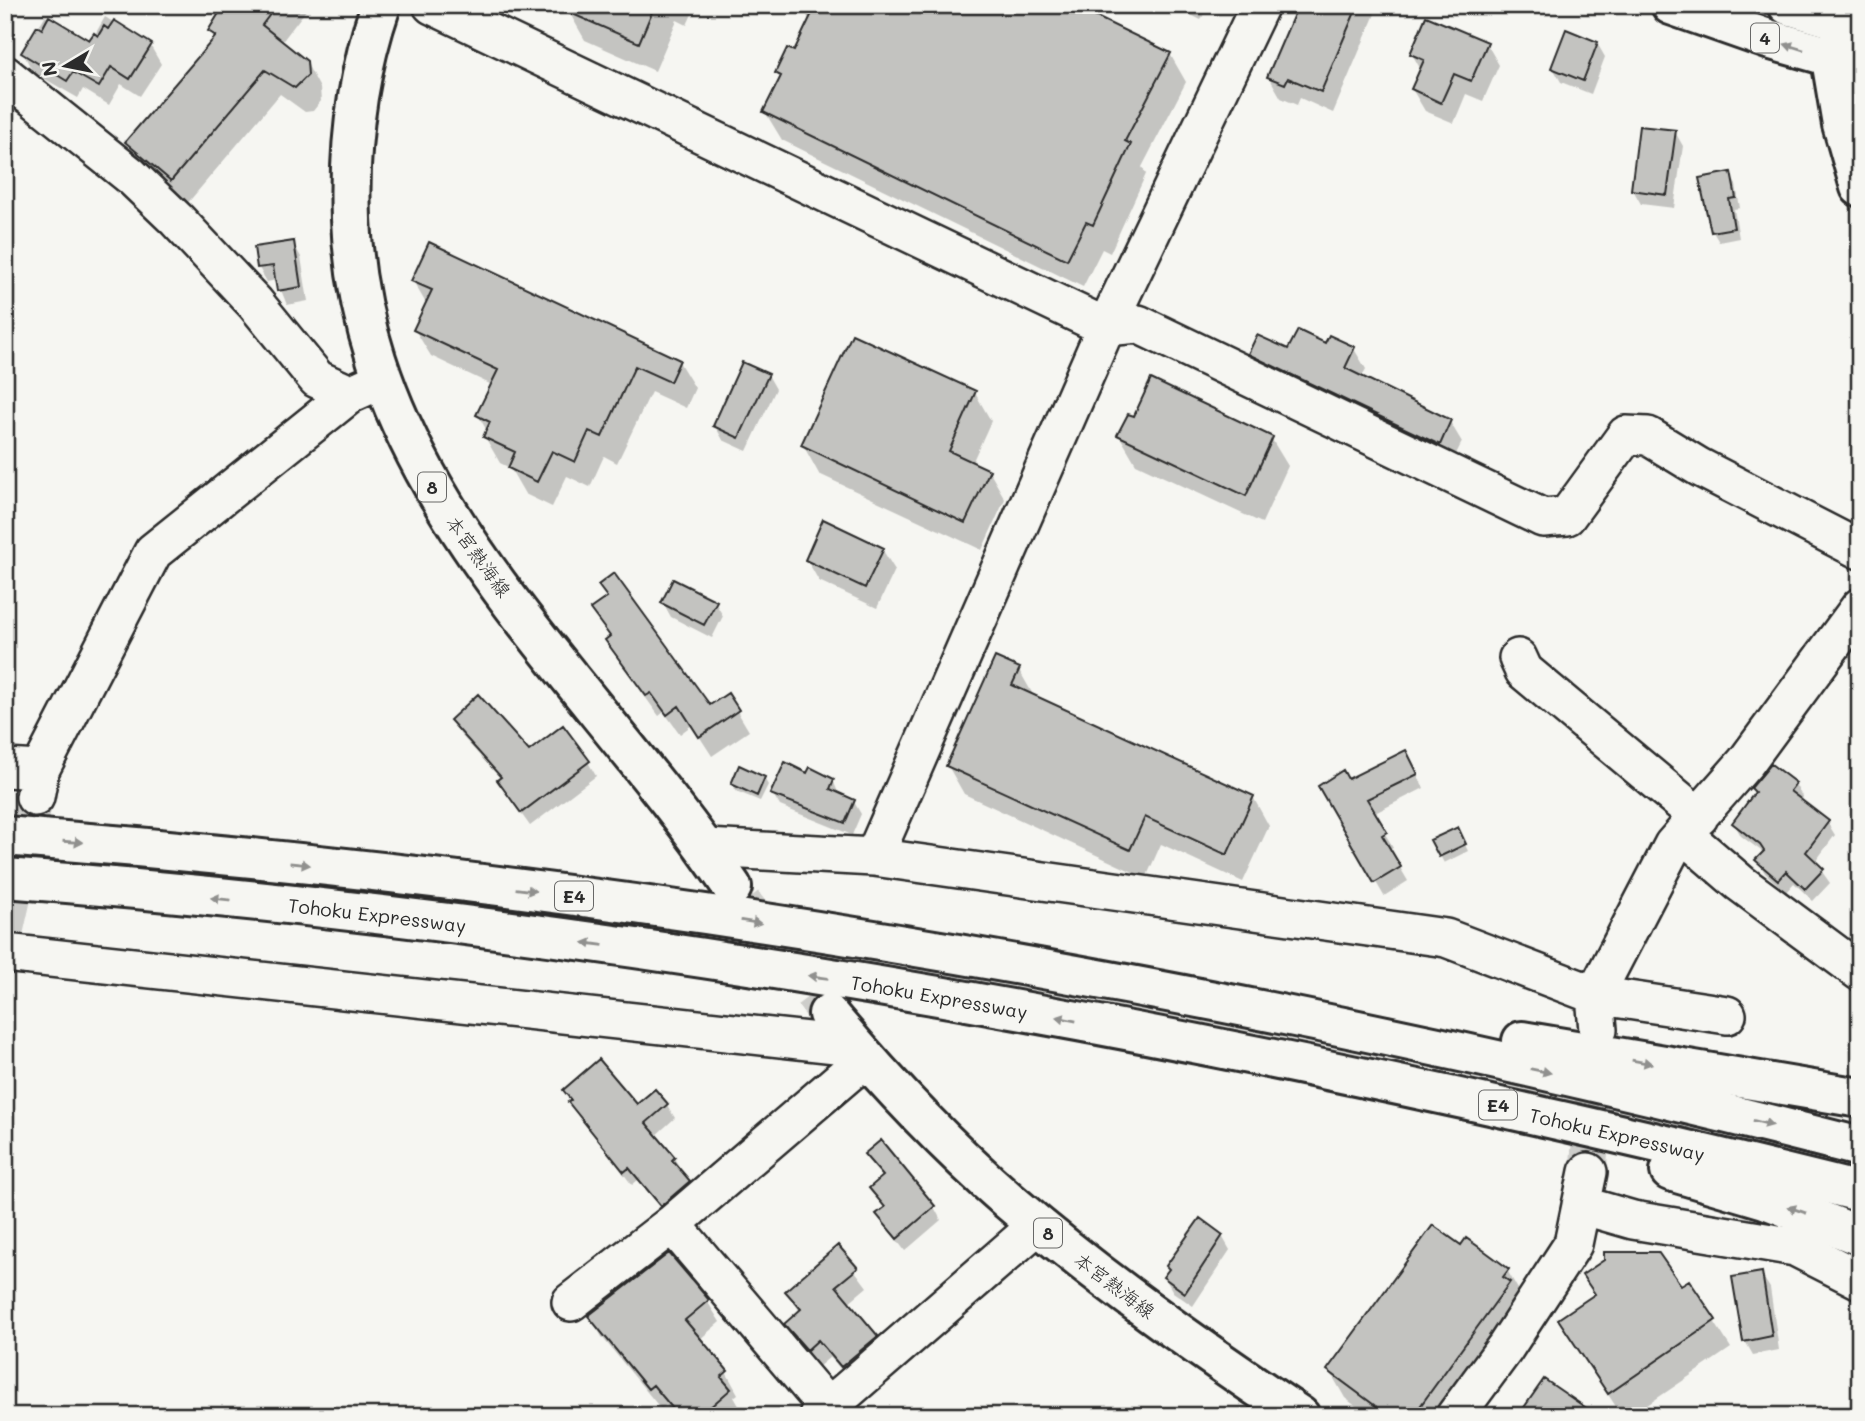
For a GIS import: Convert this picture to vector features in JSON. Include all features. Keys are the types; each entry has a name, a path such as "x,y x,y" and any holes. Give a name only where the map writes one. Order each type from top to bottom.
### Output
{"main road":[{"name":"本宮熱海線","path":"381,5 357,89 350,199 366,387 410,448 461,533 602,719 706,848 732,887"},
{"name":"4","path":"1671,5 1851,37"},
{"name":"4","path":"1788,5 1851,37"},
{"path":"1851,37 1842,124 1860,187"},
{"name":"E4","path":"5,836 371,871 573,895 868,940 1138,988 1607,1085 1860,1147"},
{"name":"Tohoku Expressway","path":"5,878 370,915 570,940 881,987 1133,1031 1459,1096 1860,1192"},
{"path":"1138,988 1370,1015 1860,1098"},
{"name":"本宮熱海線","path":"828,1014 860,1052 975,1170 1038,1225 1190,1341 1300,1416"},
{"path":"1133,1031 1358,1096 1682,1175 1777,1203 1860,1236"}],"street":[{"path":"432,5 1105,327 1138,324 1543,518 1567,516 1626,435 1648,436 1699,467 1860,550"},
{"path":"874,857 1105,327 1260,5"},
{"path":"5,75 131,176 177,220 256,303 317,379 366,387"},
{"path":"27,778 153,552 366,387"},
{"path":"1598,1030 1595,995 1673,845 1746,762 1860,607"},
{"path":"1518,659 1524,671 1691,825 1740,883 1860,972"},
{"path":"706,848 874,857 1446,938 1595,995 1727,1015"},
{"path":"5,953 860,1052"},
{"path":"571,1302 672,1224 860,1052"},
{"path":"1455,1416 1505,1348 1573,1244 1584,1188 1633,1220 1796,1247 1860,1280"},
{"path":"672,1224 823,1412 1038,1225"}],"building":[{"path":"224,5 277,5 262,25 307,61 308,75 295,88 265,70 171,181 125,142 216,36 208,31"},
{"path":"552,5 655,5 639,43"},
{"path":"816,5 1072,5 1171,53 1125,141 1131,144 1093,225 1086,222 1067,260 763,112 781,76 775,73 787,48 794,51"},
{"path":"1298,5 1358,5 1321,92 1288,78 1285,84 1267,77"},
{"path":"49,16 89,40 94,33 98,36 104,26 108,29 114,20 152,44 130,79 111,67 99,87 73,72 67,81 21,53 37,26 42,29"},
{"path":"1426,16 1488,42 1471,81 1454,74 1441,103 1411,89 1424,60 1410,54"},
{"path":"1566,29 1598,42 1583,81 1551,68"},
{"path":"1639,126 1676,130 1667,195 1631,190"},
{"path":"1731,172 1736,198 1729,199 1734,228 1711,232 1699,178"},
{"path":"294,241 301,287 277,291 273,266 257,268 254,247"},
{"path":"429,242 680,360 670,382 635,366 602,437 589,431 575,462 552,451 537,482 508,468 515,452 483,437 490,422 476,415 498,370 413,330 432,290 411,281"},
{"path":"1298,330 1325,343 1329,335 1355,347 1345,368 1451,420 1440,445 1248,354 1257,335 1288,349"},
{"path":"852,334 976,391 949,451 990,470 965,523 801,445"},
{"path":"742,362 769,374 739,438 713,426"},
{"path":"1151,379 1273,437 1246,496 1117,435 1128,414 1134,416"},
{"path":"823,519 884,548 865,588 805,560"},
{"path":"614,573 710,705 728,693 739,710 699,737 679,706 667,715 651,693 646,696 605,640 610,636 590,609 607,597 598,585"},
{"path":"673,579 717,601 704,625 661,603"},
{"path":"995,657 1020,668 1012,685 1254,796 1227,855 1145,817 1130,850 946,766"},
{"path":"478,694 529,751 563,725 590,761 521,813 497,780 501,777 450,720"},
{"path":"1406,750 1418,774 1367,799 1387,832 1382,835 1401,867 1374,883 1318,786 1343,770 1348,779"},
{"path":"785,762 807,773 810,767 834,779 830,789 855,800 845,823 770,794"},
{"path":"1771,764 1796,783 1790,791 1829,821 1806,852 1824,869 1805,889 1786,871 1778,880 1755,860 1764,851 1732,823 1755,792 1751,788"},
{"path":"739,765 765,777 757,796 731,784"},
{"path":"1458,827 1466,844 1439,857 1430,840"},
{"path":"599,1059 637,1104 655,1089 668,1104 646,1123 675,1157 672,1160 690,1181 661,1206 629,1168 624,1172 568,1102 571,1100 563,1090"},
{"path":"881,1140 935,1206 897,1239 876,1214 885,1207 869,1188 883,1176 864,1154"},
{"path":"1200,1218 1223,1235 1185,1293 1163,1277 1169,1269 1166,1266"},
{"path":"1433,1225 1461,1245 1466,1238 1509,1269 1503,1277 1510,1282 1413,1416 1389,1416 1327,1370"},
{"path":"838,1245 858,1268 836,1286 878,1336 841,1367 818,1340 807,1350 784,1324 801,1309 785,1291"},
{"path":"1604,1252 1658,1252 1681,1285 1689,1280 1716,1320 1608,1394 1558,1319 1595,1294 1582,1275 1604,1260"},
{"path":"669,1253 709,1300 685,1320 728,1371 721,1377 731,1389 700,1416 679,1416 653,1385 648,1389 588,1316"},
{"path":"1762,1272 1772,1336 1743,1342 1732,1277"},
{"path":"1544,1379 1598,1416 1518,1416"}],"tunnel":[{"path":"5,931 35,797"},
{"path":"743,903 828,1014"},
{"path":"1588,1172 1597,1052"}]}
